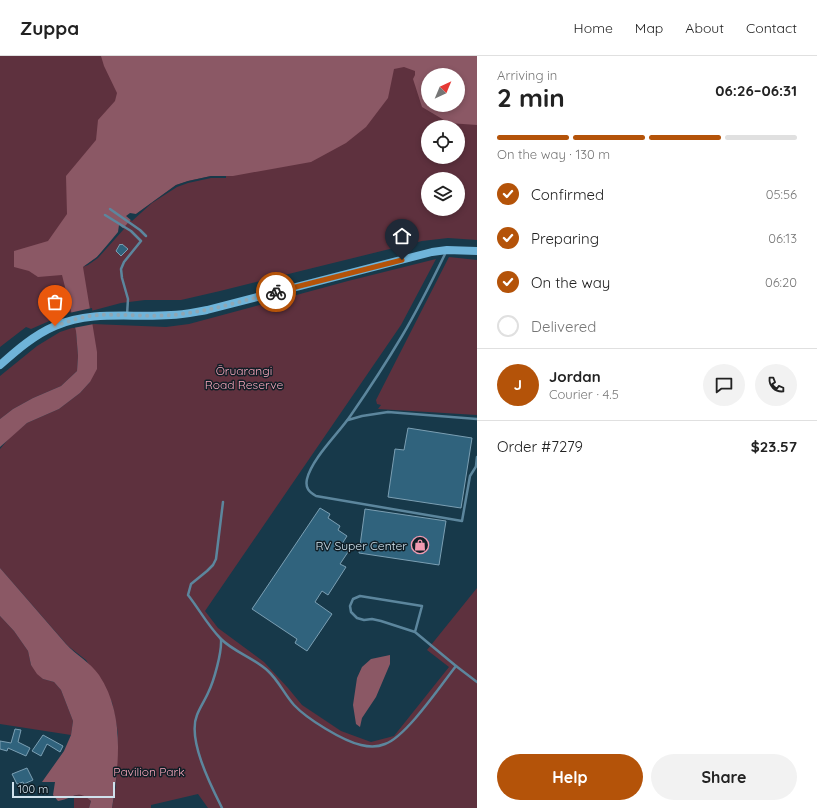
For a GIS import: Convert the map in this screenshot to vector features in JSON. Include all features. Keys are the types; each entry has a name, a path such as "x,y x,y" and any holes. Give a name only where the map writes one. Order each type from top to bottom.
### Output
{"street":[{"path":"0,365 30,340 43,332 66,322 99,316 172,315 208,310 432,252 447,250 477,251"}],"lane":[{"path":"110,210 140,230 146,236"},
{"path":"105,215 131,231 141,241 124,262 121,272 128,299 126,315"},
{"path":"447,250 402,335 348,421 316,461 306,480 306,487 316,496 462,521 470,476 476,466 477,457"},
{"path":"348,421 362,416 388,412 477,419"},
{"path":"223,502 216,559 213,565 191,584 188,595 221,639 270,673 288,698 305,714 340,736 356,744 370,747 386,744 394,740 405,730 456,666"},
{"path":"415,632 422,606 360,596 353,599 350,606 351,612 357,618 381,621 415,632 477,682"},
{"path":"221,639 220,653 210,691 197,715 195,722 199,756 207,778 222,808"}],"green space":[{"path":"0,56 477,56 477,240 448,238 422,241 181,300 145,300 121,303 91,311 93,324 166,327 189,324 436,259 401,325 205,611 218,628 264,662 302,705 341,731 371,742 394,736 449,667 427,650 477,588 477,808 208,808 198,794 151,805 151,808 112,808 116,785 118,733 112,702 86,660 68,646 0,568 0,449 10,437 27,423 59,409 80,393 90,382 76,331 78,356 77,371 61,386 33,398 13,409 0,419 0,376 37,346 60,332 75,327 70,312 31,329 26,327 0,347"},
{"path":"449,257 477,260 477,415 378,409 381,405 377,404 376,400"},
{"path":"0,616 14,631 28,651 31,665 43,679 54,682 61,690 73,721 71,735 0,724"},
{"path":"84,794 91,801 89,808 74,808 74,798 70,797"}],"shaded area":[{"path":"101,56 477,56 477,125 465,124 465,120 444,120 430,112 465,112 465,68 421,68 421,104 413,79 415,71 404,67 394,69 388,98 366,127 346,143 311,162 233,176 211,176 176,185 136,214 97,257 83,267 97,352 97,369 90,382 80,393 59,409 27,423 0,447 0,419 13,409 33,398 61,386 77,371 78,356 76,331 62,275 38,277 29,271 14,267 14,251 48,241 67,214 66,176 96,140 98,120 115,101 117,93 104,66"},
{"path":"0,568 66,644 95,670 107,690 113,706 118,740 117,774 112,808 89,808 91,801 82,795 75,795 58,801 53,795 55,782 42,782 64,751 71,735 73,721 61,690 54,682 43,679 37,674 31,665 28,651 14,631 0,616"},
{"path":"390,655 390,664 376,697 362,718 360,727 356,724 353,705 357,678 362,667 371,659"}],"pier":[{"path":"211,176 226,176 226,178 211,178 177,187 152,203 132,221 126,216 130,213 136,214 176,185"},
{"path":"119,225 124,229 98,258 83,267 97,257 118,232"},
{"path":"92,308 94,324 73,328 69,313"}],"building":[{"path":"120,244 128,249 121,256 116,251"},
{"path":"408,428 472,438 461,508 388,497 395,449 404,450"},
{"path":"320,508 330,514 328,518 340,526 338,530 347,536 342,544 350,549 340,564 346,567 328,595 322,591 315,602 332,614 307,651 295,643 297,639 252,609"},
{"path":"365,509 446,521 439,565 359,553"},
{"path":"15,729 21,730 18,742 30,748 26,756 8,748 7,751 0,749 0,741 11,743"},
{"path":"43,735 63,746 60,752 47,744 41,756 32,751"},
{"path":"27,768 33,780 24,784 23,782 17,784 12,774"}],"way so far":[{"path":"55,326 80,318 99,316 153,316 189,313 208,310 276,292"}],"place":[{"name":"RV Super Center","path":"420,545"}],"route":[{"path":"276,292 402,260"}],"park label":[{"name":"Ōruarangi Road Reserve","path":"244,377"},
{"name":"Pavilion Park","path":"149,771"}]}
